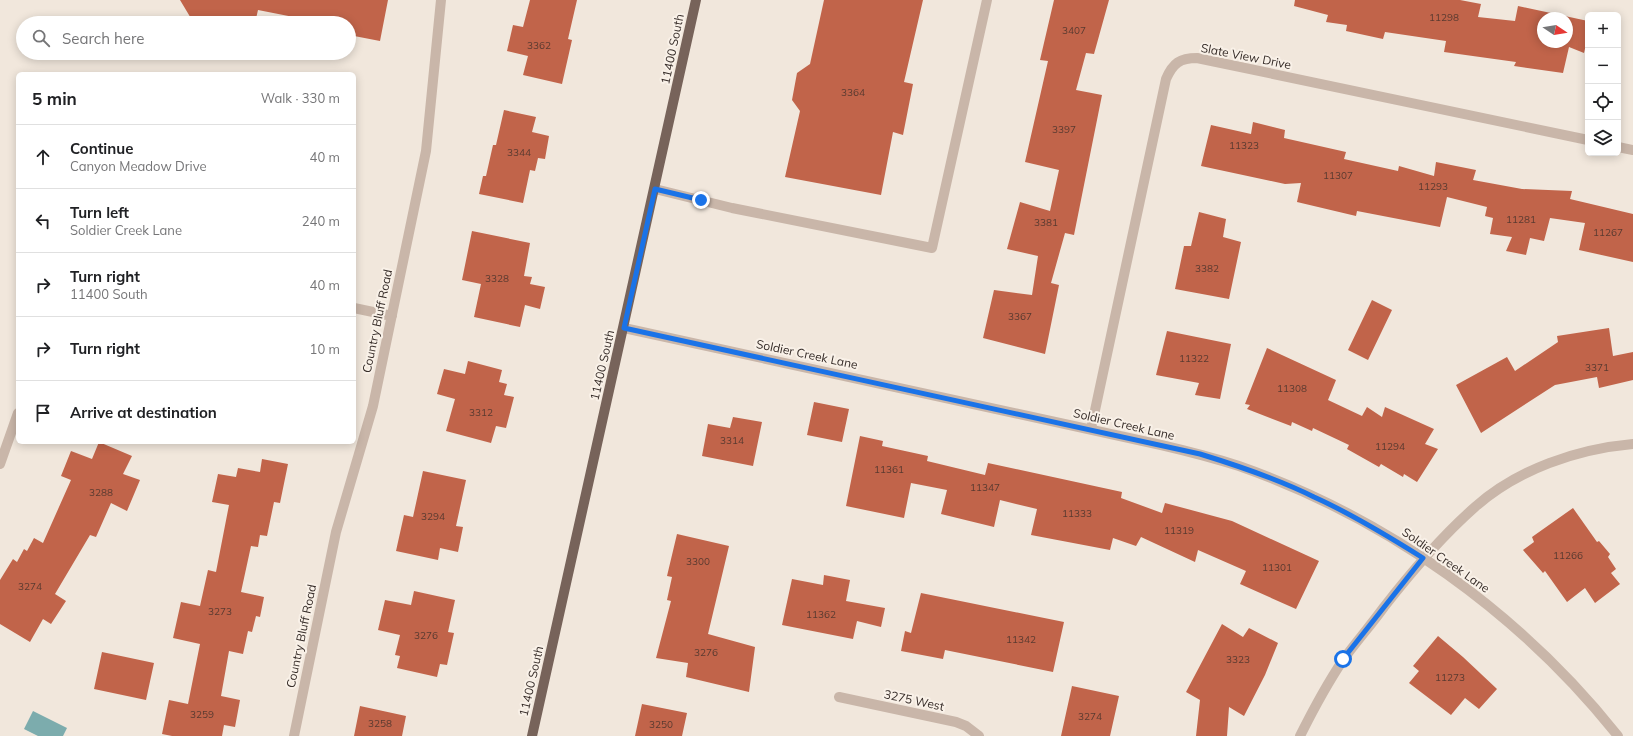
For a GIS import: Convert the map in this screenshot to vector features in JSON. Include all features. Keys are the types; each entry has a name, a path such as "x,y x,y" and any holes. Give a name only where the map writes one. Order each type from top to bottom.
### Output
{"main road":[{"name":"11400 South","path":"532,736 696,0"}],"street":[{"name":"Country Bluff Road","path":"294,736 336,532 373,406 426,151 441,0"},
{"path":"655,189 732,208 932,248 987,0"},
{"name":"Slate View Drive","path":"1091,429 1166,79 1170,69 1177,62 1187,58 1197,58 1585,139"},
{"path":"1621,147 1633,150"},
{"path":"356,308 392,316"},
{"name":"Soldier Creek Lane","path":"624,328 1200,454 1239,466 1276,480 1314,496 1350,514 1423,558 1477,596 1507,620 1563,672 1618,736"},
{"path":"0,464 16,420"},
{"path":"1300,736 1325,688 1343,659 1423,558 1476,506 1520,477 1543,466 1592,450 1633,444"},
{"name":"3275 West","path":"839,697 956,722 966,726 979,736"}],"water":[{"path":"33,711 67,728 63,736 38,736 24,729"}],"building":[{"path":"180,0 388,0 380,41 356,36 356,16 288,16 258,10 257,16 190,16"},
{"path":"530,0 577,0 568,39 572,40 562,84 523,75 528,56 507,51 513,25 523,27"},
{"path":"824,0 923,0 904,82 913,84 903,135 893,132 881,195 785,177 800,111 792,100 797,73 810,64"},
{"path":"1054,0 1109,0 1094,54 1086,53 1076,90 1102,95 1074,235 1065,233 1051,283 1059,285 1045,354 983,338 994,290 1032,295 1038,256 1007,249 1020,202 1050,211 1059,170 1025,162 1048,61 1040,60"},
{"path":"1295,0 1460,0 1481,4 1478,17 1515,21 1518,6 1546,12 1537,12 1537,48 1569,48 1563,73 1514,66 1516,62 1444,52 1446,41 1385,32 1383,39 1346,31 1347,25 1326,22 1328,15 1294,6"},
{"path":"1573,18 1585,20 1584,53 1572,48 1573,48"},
{"path":"504,110 536,117 532,132 549,136 545,159 538,158 535,171 530,170 523,203 479,194 483,176 486,176 493,145 496,145"},
{"path":"1253,122 1285,130 1284,138 1346,152 1344,159 1398,171 1399,166 1434,176 1436,162 1476,170 1473,180 1522,189 1572,191 1570,199 1633,214 1633,262 1579,250 1585,223 1550,218 1544,241 1530,238 1526,255 1506,251 1512,237 1490,234 1493,218 1485,216 1487,207 1447,197 1440,227 1357,211 1356,216 1297,202 1301,183 1285,184 1201,166 1211,125 1251,134"},
{"path":"1199,212 1226,219 1223,237 1241,242 1229,299 1175,289 1184,246 1191,246"},
{"path":"472,231 530,243 524,276 532,277 530,284 545,287 540,309 525,305 520,327 474,317 481,284 462,280"},
{"path":"1372,300 1392,310 1368,360 1348,350"},
{"path":"1609,328 1613,356 1633,352 1633,380 1599,388 1597,377 1555,385 1481,433 1456,385 1507,357 1515,371 1558,342 1557,336"},
{"path":"1167,331 1231,344 1220,399 1195,395 1199,383 1156,375"},
{"path":"1267,348 1336,380 1328,400 1362,416 1367,407 1382,417 1385,407 1434,429 1425,444 1438,449 1417,482 1404,474 1403,477 1381,464 1379,467 1347,449 1349,445 1313,428 1312,431 1292,422 1291,426 1247,409 1250,405 1245,404"},
{"path":"468,361 502,370 499,382 507,384 504,395 514,397 506,428 496,426 491,443 446,431 455,399 437,394 444,369 465,374"},
{"path":"814,402 849,409 842,442 807,435"},
{"path":"733,417 762,422 753,466 702,456 708,424 730,428"},
{"path":"860,436 883,441 882,446 928,456 927,461 985,475 988,463 1122,492 1121,498 1162,513 1165,503 1232,521 1319,561 1296,609 1240,584 1246,571 1198,550 1195,562 1141,537 1136,546 1113,538 1110,550 1031,535 1037,509 1000,500 994,527 941,514 947,490 911,483 904,518 846,506"},
{"path":"98,444 104,444 132,456 123,474 140,480 127,511 111,503 96,537 90,535 55,594 66,601 51,624 43,619 30,642 0,624 0,580 13,559 17,562 24,549 27,551 34,538 43,543 71,480 61,476 71,451 92,459"},
{"path":"262,459 288,464 280,503 274,502 267,536 260,535 258,547 251,546 241,592 264,597 260,617 256,616 252,632 248,631 243,654 229,651 221,696 240,700 235,727 224,725 222,736 172,736 162,734 169,700 188,704 200,644 173,638 181,602 200,606 208,570 216,572 229,505 212,502 218,474 236,477 238,468 260,472"},
{"path":"423,471 466,480 456,526 463,527 458,552 440,548 438,560 396,551 404,515 413,517"},
{"path":"1573,508 1597,542 1599,541 1610,554 1608,557 1616,569 1611,573 1620,584 1595,603 1585,588 1567,602 1545,571 1543,573 1523,550 1534,542 1532,537"},
{"path":"677,534 729,546 708,634 755,647 749,692 686,677 688,663 656,658 671,601 667,600 672,577 667,576"},
{"path":"824,575 850,580 846,601 885,608 881,627 857,621 853,639 782,625 792,579 823,585"},
{"path":"414,591 455,600 448,632 454,633 447,665 440,664 437,677 397,668 400,656 395,655 400,635 378,630 385,600 411,605"},
{"path":"921,593 1064,622 1053,672 945,650 943,659 901,651 905,631 911,633"},
{"path":"1222,624 1243,637 1249,628 1278,643 1265,675 1244,716 1229,707 1227,736 1196,736 1200,700 1186,692"},
{"path":"1438,636 1497,689 1479,709 1465,698 1451,715 1409,683 1419,671 1413,666"},
{"path":"102,652 154,663 146,700 94,689"},
{"path":"1072,686 1119,696 1110,736 1061,736"},
{"path":"642,704 687,713 682,736 635,736"},
{"path":"360,706 406,716 402,736 354,736"}],"route":[{"path":"701,200 655,189 624,328 1200,454 1239,466 1314,496 1350,514 1423,558 1343,659"}]}
